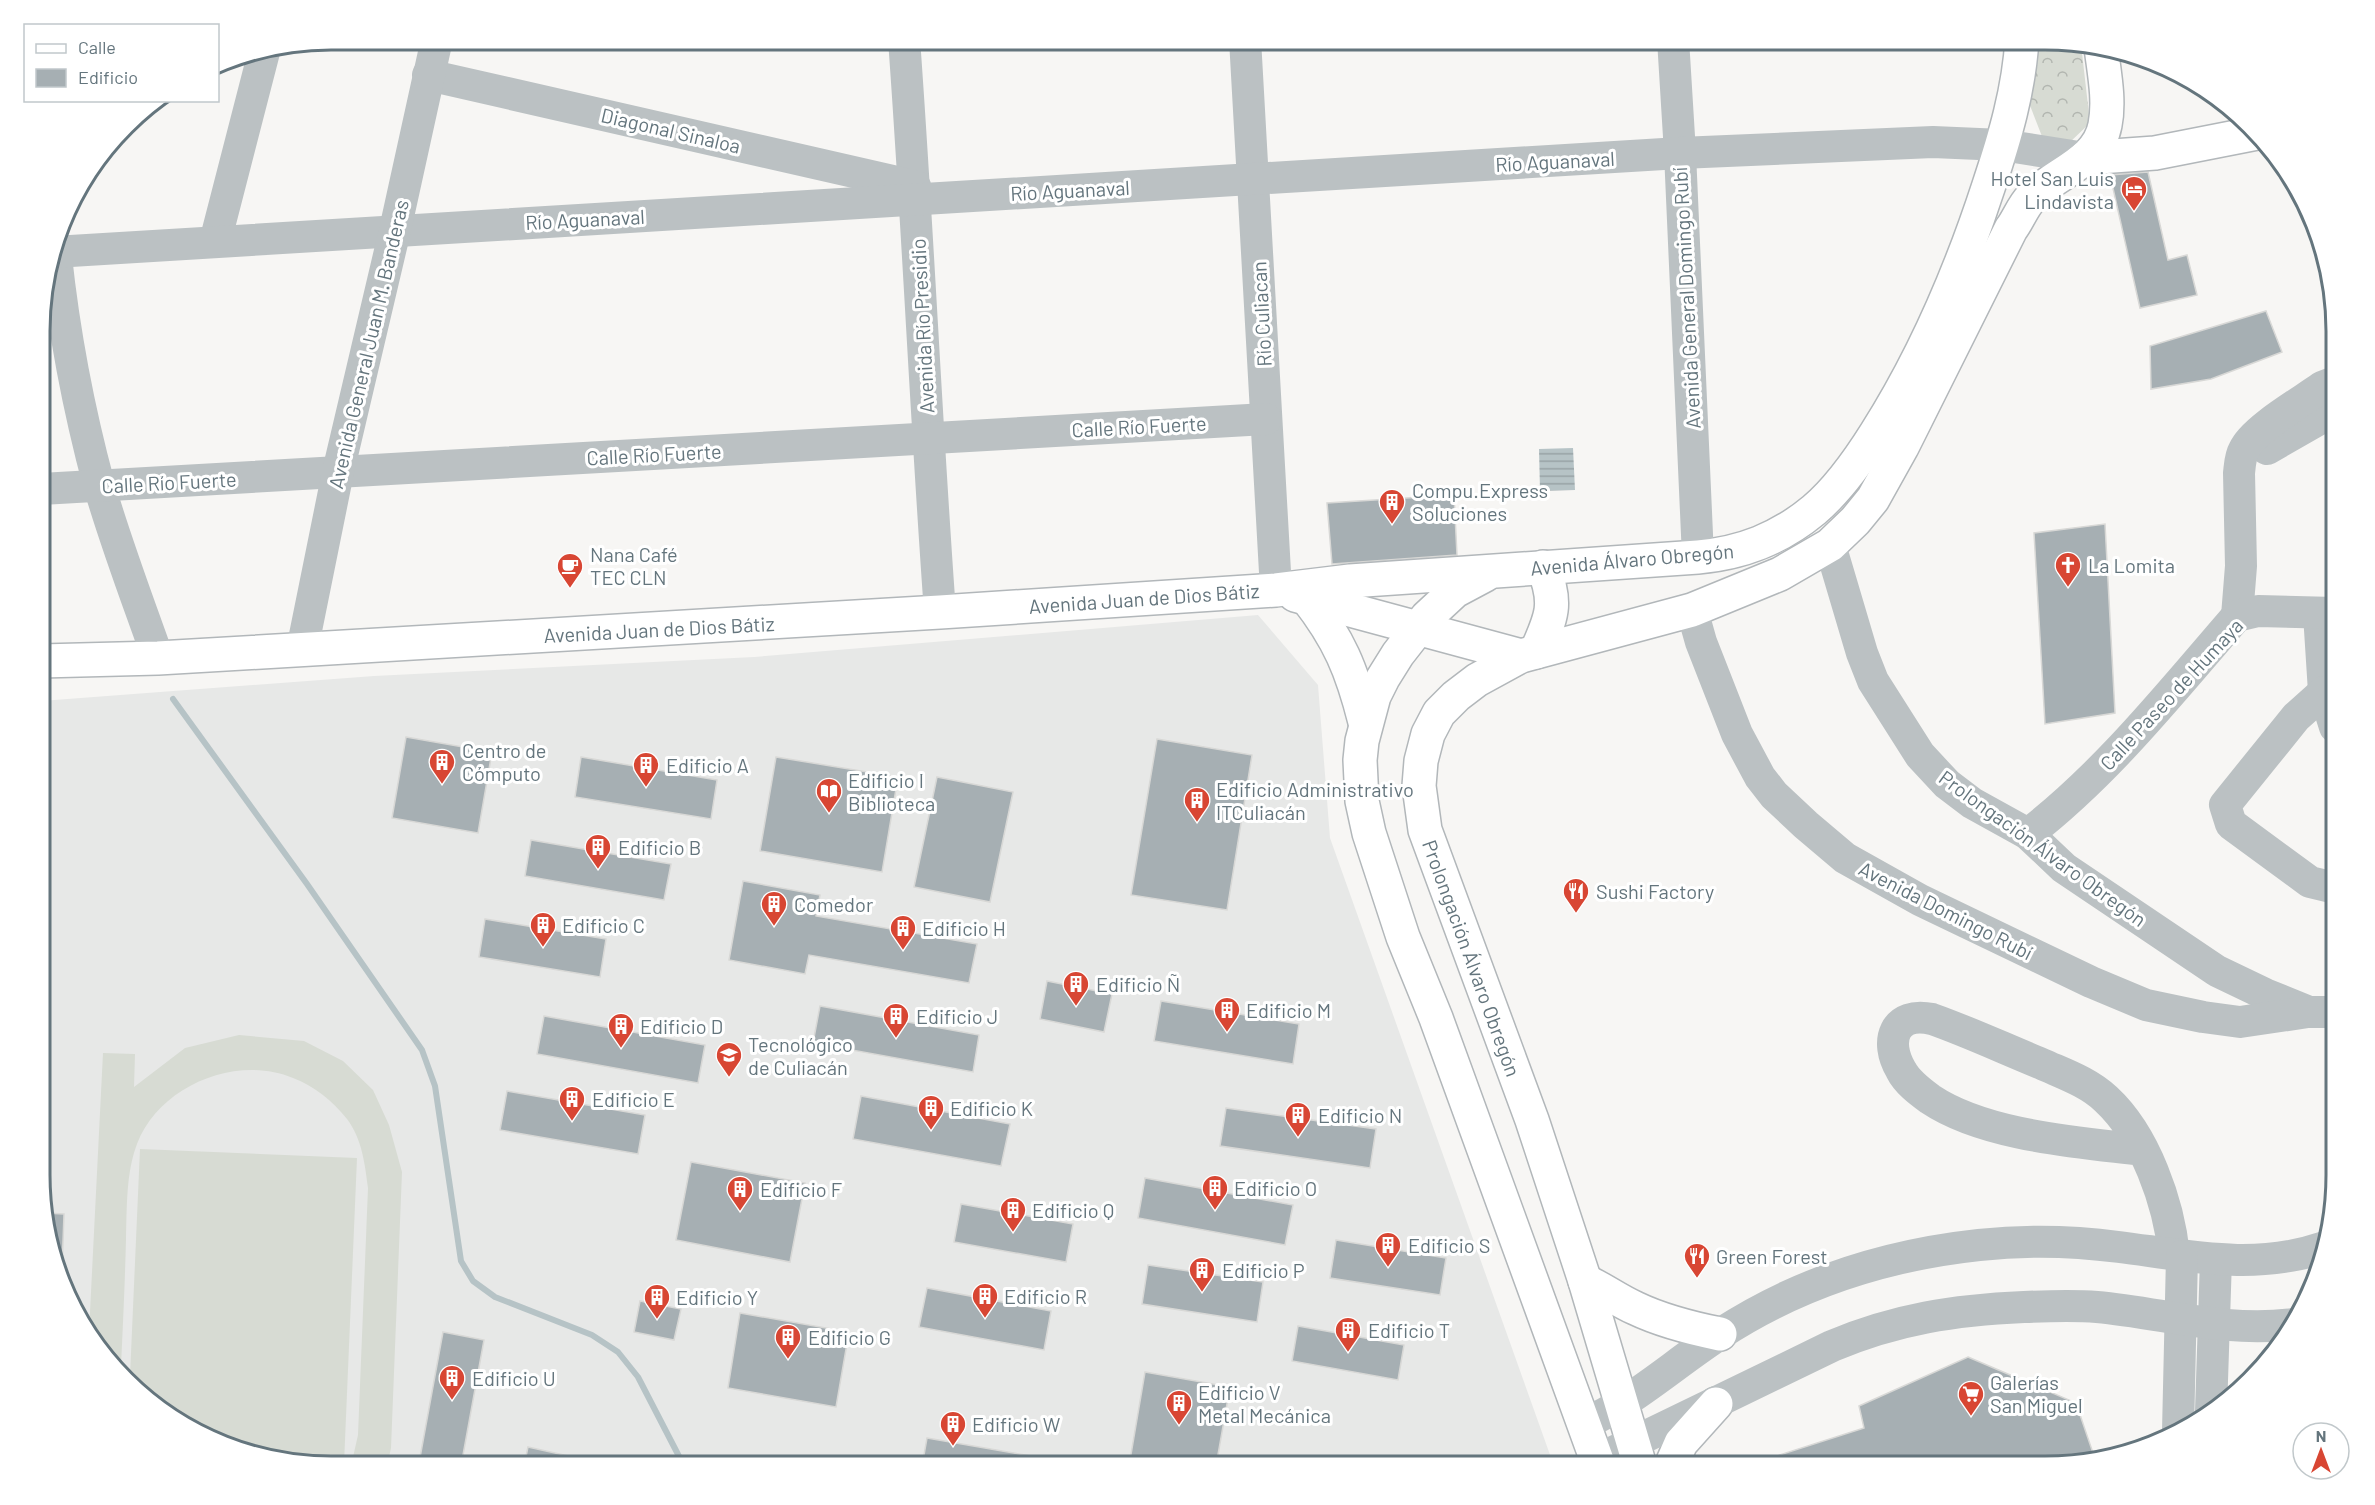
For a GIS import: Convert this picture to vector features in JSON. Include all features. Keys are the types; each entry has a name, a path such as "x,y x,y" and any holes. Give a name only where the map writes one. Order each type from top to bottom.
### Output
{"main road":[{"name":"Avenida Álvaro Obregón","path":"1492,572 1723,555 1752,547 1789,529 1815,510 1840,484 1893,407 1931,333 1971,240 2002,145 2017,88 2021,50"},
{"name":"Avenida Álvaro Obregón","path":"1692,610 1780,574 1830,545 1855,521 1873,499 1902,447 2011,229 2031,198 2085,158 2099,143 2105,127 2107,110 2102,56"},
{"path":"2085,158 2155,153 2246,135"},
{"path":"1528,654 1548,625 1552,607 1552,588 1543,567"},
{"path":"1492,572 1455,591 1416,629 1383,678 1365,722 1360,760 1360,783 1369,833 1403,937 1436,1018 1595,1456"},
{"name":"Avenida Juan de Dios Bátiz","path":"50,661 158,658 1291,593 1350,582 1492,572"},
{"path":"1291,593 1328,624 1344,655 1356,687 1365,722"},
{"name":"Avenida Juan de Dios Bátiz","path":"1291,593 1416,629 1528,654"},
{"name":"Prolongación Álvaro Obregón","path":"1637,1455 1585,1281 1528,1110 1438,871 1425,830 1419,786 1421,761 1428,734 1440,713 1456,696 1477,680 1528,654 1692,610"},
{"path":"1585,1281 1632,1307 1662,1320 1720,1334"},
{"path":"1675,1456 1681,1443 1716,1404"}],"street":[{"name":"Avenida General Juan M. Banderas","path":"302,650 338,472 395,230 434,50"},
{"name":"Avenida Río Presidio","path":"905,50 915,193 927,438 940,612"},
{"name":"Río Culiacan","path":"1246,50 1266,419 1291,593"},
{"name":"Avenida General Domingo Rubí","path":"1674,50 1698,557"},
{"path":"215,242 262,58"},
{"name":"Diagonal Sinaloa","path":"428,75 915,193"},
{"name":"Río Aguanaval","path":"61,250 215,242 915,193 1253,179 1680,153 1933,142 2002,145 2085,158"},
{"path":"57,265 74,376 100,486 158,658"},
{"path":"2237,616 2241,566 2240,460 2244,448 2254,436 2326,385"},
{"path":"2240,473 2269,447 2326,415"},
{"name":"Calle Río Fuerte","path":"50,489 1266,419"},
{"name":"Prolongación Álvaro Obregón","path":"1830,545 1873,681 1920,755 1947,784 1972,802 2028,834 2064,868 2217,971 2265,994 2322,1012"},
{"name":"Avenida Domingo Rubí","path":"1692,610 1701,642 1737,734 1760,777 1782,802 1845,858 1920,900 2091,982 2146,1005 2240,1022 2322,1012"},
{"name":"Calle Paseo de Humaya","path":"2028,834 2080,792 2127,744 2237,616 2258,611 2326,613"},
{"path":"2326,639 2324,692 2326,698"},
{"path":"2324,692 2296,717 2225,805 2231,824 2310,882 2326,886"},
{"path":"2142,1150 2040,1137 1988,1125 1953,1112 1911,1084 1900,1070 1894,1043 1898,1026 1913,1017 1932,1019 2078,1080 2099,1093 2114,1107 2142,1150 2153,1168 2178,1255 2178,1422"},
{"path":"1584,1424 1622,1403 1720,1334 1820,1282 1892,1259 1980,1245 2063,1242 2216,1259 2288,1258 2315,1250"},
{"path":"2211,1400 2216,1259"},
{"path":"1637,1455 1716,1404 1832,1346 1868,1331 1939,1314 1977,1309 2097,1307 2214,1325 2268,1328 2281,1326"}],"shaded area":[{"path":"1573,448 1575,490 1540,491 1539,449"},
{"name":"Tecnológico de Culiacán","path":"1258,615 1318,685 1330,838 1550,1456 312,1455 258,1446 206,1427 174,1408 145,1386 119,1360 97,1331 78,1299 59,1247 50,1193 50,700 374,676 754,657"}],"green space":[{"path":"2034,50 2082,52 2090,123 2068,144 2043,139 2029,103 2035,77"},
{"path":"239,1035 304,1041 343,1061 373,1090 389,1125 402,1172 389,1456 353,1456 358,1435 368,1188 362,1152 352,1127 342,1112 323,1095 301,1081 271,1072 248,1070 224,1073 202,1080 181,1091 163,1106 148,1124 137,1144 129,1178 121,1362 90,1319 103,1053 135,1054 134,1087 185,1048"},
{"path":"140,1149 357,1158 344,1456 294,1453 240,1441 206,1427 174,1408 145,1386 130,1371"}],"building":[{"path":"2148,172 2168,260 2187,255 2197,295 2140,308 2110,175"},
{"path":"2266,311 2282,352 2211,379 2151,389 2150,346"},
{"name":"Compu.Express Soluciones","path":"1454,495 1457,555 1332,564 1327,503"},
{"path":"2105,524 2115,713 2045,724 2034,533"},
{"name":"Centro de Cómputo","path":"406,737 492,752 478,833 392,818"},
{"name":"Edificio Administrativo ITCuliacán","path":"1157,739 1252,755 1227,910 1131,895"},
{"name":"Edificio A","path":"581,757 717,780 711,819 575,797"},
{"name":"Edificio I Biblioteca","path":"776,757 898,777 882,872 760,851"},
{"path":"937,777 1013,792 990,902 914,887"},
{"name":"Edificio B","path":"531,840 671,864 664,900 525,876"},
{"path":"743,881 820,895 816,916 977,944 969,983 809,955 805,974 729,960"},
{"name":"Edificio C","path":"485,919 606,939 600,977 479,957"},
{"name":"Edificio Ñ","path":"1047,981 1112,994 1104,1032 1040,1019"},
{"name":"Edificio M","path":"1161,1001 1299,1024 1293,1064 1154,1041"},
{"name":"Edificio J","path":"820,1006 979,1035 973,1072 813,1043"},
{"name":"Edificio D","path":"544,1016 705,1045 698,1083 537,1054"},
{"name":"Edificio E","path":"507,1091 645,1115 638,1154 500,1130"},
{"name":"Edificio K","path":"861,1096 1010,1124 1001,1166 853,1139"},
{"name":"Edificio N","path":"1226,1108 1376,1129 1370,1168 1220,1146"},
{"name":"Edificio F","path":"691,1162 805,1183 790,1262 676,1240"},
{"name":"Edificio O","path":"1145,1178 1293,1205 1285,1245 1138,1218"},
{"name":"Edificio Q","path":"961,1204 1073,1224 1066,1262 954,1242"},
{"path":"52,1213 64,1214 62,1259"},
{"name":"Edificio S","path":"1336,1240 1446,1258 1440,1295 1330,1278"},
{"name":"Edificio P","path":"1148,1265 1263,1282 1257,1322 1142,1304"},
{"name":"Edificio R","path":"927,1288 1051,1311 1044,1350 919,1327"},
{"name":"Edificio Y","path":"640,1301 681,1309 674,1340 634,1332"},
{"name":"Edificio G","path":"740,1313 849,1332 836,1407 728,1388"},
{"name":"Edificio T","path":"1298,1326 1404,1345 1398,1380 1292,1361"},
{"name":"Edificio U","path":"443,1332 484,1340 463,1456 420,1456"},
{"name":"Galerías San Miguel","path":"1968,1357 2076,1403 2092,1451 2044,1456 1777,1456 1864,1428 1859,1406"},
{"name":"Edificio V Metal Mecánica","path":"1145,1372 1230,1387 1218,1456 1131,1456"},
{"path":"927,1438 1030,1456 924,1456"},
{"path":"528,1447 568,1456 526,1456"}],"waterway":[{"path":"173,699 307,884 422,1050 435,1086 461,1261 473,1281 495,1297 592,1335 618,1352 638,1377 679,1456"}],"place":[{"name":"Hotel San Luis Lindavista","path":"2134,212"},
{"name":"Compu.Express Soluciones","path":"1392,525"},
{"name":"La Lomita","path":"2068,588"},
{"name":"Nana Café TEC CLN","path":"570,589"},
{"name":"Centro de Cómputo","path":"442,785"},
{"name":"Edificio A","path":"646,788"},
{"name":"Edificio I Biblioteca","path":"829,814"},
{"name":"Edificio Administrativo ITCuliacán","path":"1197,823"},
{"name":"Edificio B","path":"598,870"},
{"name":"Sushi Factory","path":"1576,914"},
{"name":"Comedor","path":"774,927"},
{"name":"Edificio C","path":"543,948"},
{"name":"Edificio H","path":"903,951"},
{"name":"Edificio Ñ","path":"1076,1007"},
{"name":"Edificio M","path":"1227,1033"},
{"name":"Edificio J","path":"896,1039"},
{"name":"Edificio D","path":"621,1049"},
{"name":"Tecnológico de Culiacán","path":"729,1078"},
{"name":"Edificio E","path":"572,1122"},
{"name":"Edificio K","path":"931,1131"},
{"name":"Edificio N","path":"1298,1138"},
{"name":"Edificio O","path":"1215,1211"},
{"name":"Edificio F","path":"740,1212"},
{"name":"Edificio Q","path":"1013,1233"},
{"name":"Edificio S","path":"1388,1268"},
{"name":"Green Forest","path":"1697,1279"},
{"name":"Edificio P","path":"1202,1293"},
{"name":"Edificio R","path":"985,1319"},
{"name":"Edificio Y","path":"657,1320"},
{"name":"Edificio T","path":"1348,1353"},
{"name":"Edificio G","path":"788,1360"},
{"name":"Edificio U","path":"452,1401"},
{"name":"Galerías San Miguel","path":"1971,1417"},
{"name":"Edificio V Metal Mecánica","path":"1179,1426"},
{"name":"Edificio W","path":"953,1447"}]}
